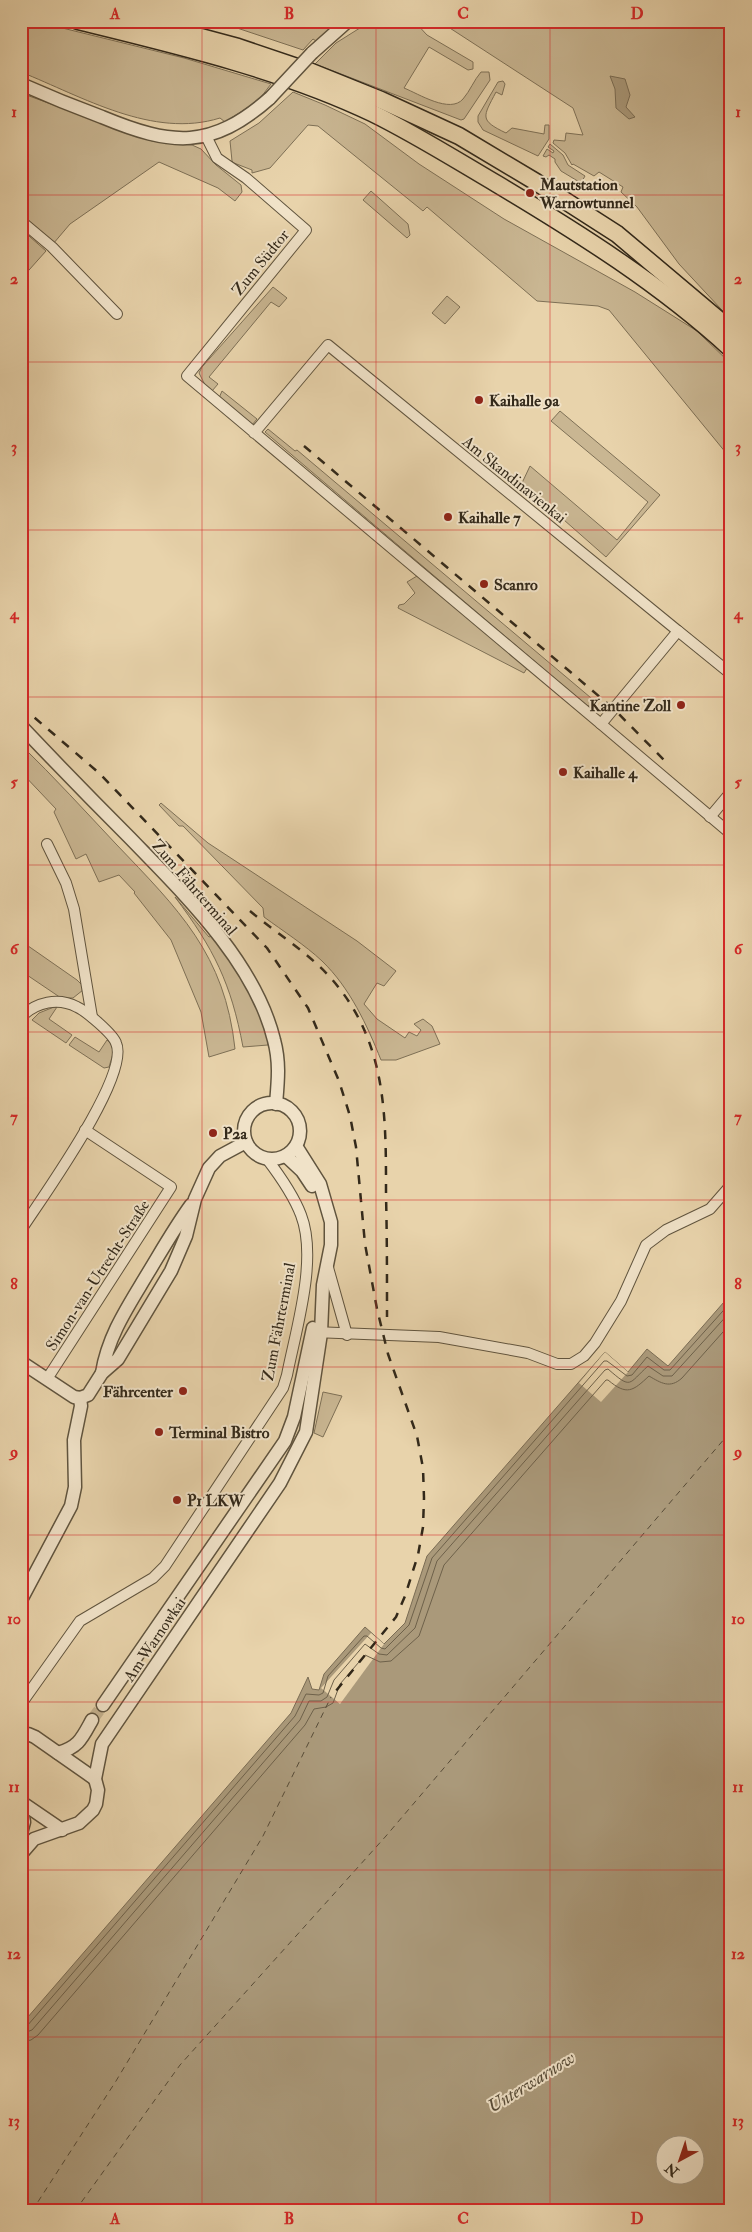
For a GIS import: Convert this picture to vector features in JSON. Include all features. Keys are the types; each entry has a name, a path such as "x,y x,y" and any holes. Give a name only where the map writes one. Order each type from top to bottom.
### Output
{"highway":[{"path":"78,21 233,62 300,84 372,113 472,169 604,251 697,317 731,349"},
{"path":"141,21 238,47 309,71 382,100 459,136 617,234 731,330"}],"street":[{"path":"21,84 147,134 181,139 206,136 240,121 270,98 312,53 348,21"},
{"name":"Zum Südtor","path":"206,136 216,158 246,178 306,230 187,376 254,433"},
{"path":"21,221 52,247 117,314"},
{"name":"Am Skandinavienkai","path":"254,433 328,345 678,631"},
{"path":"254,433 731,834"},
{"path":"601,724 678,631 731,674"},
{"name":"Zum Fährterminal","path":"21,726 185,896 229,950 251,985 270,1024 278,1057 279,1070 276,1104"},
{"path":"710,817 731,792"},
{"path":"47,844 66,884 74,909 92,1017"},
{"path":"21,1017 34,1006 48,1002 64,1002 77,1006 92,1017 116,1042 118,1056 117,1066 101,1104 21,1230"},
{"path":"21,1362 74,1397 80,1398 88,1395 102,1373 118,1359 171,1271 186,1236 195,1199 206,1173 216,1159 233,1147 246,1142 245,1122 252,1112 263,1105 276,1104 287,1108 296,1117 300,1135 296,1146 286,1156 267,1159"},
{"name":"Simon-van-Utrecht-Straße","path":"47,1379 171,1187 85,1130"},
{"name":"Zum Fährterminal","path":"171,1558 276,1400 287,1374 306,1279 308,1252 301,1215 288,1187 267,1159 254,1153 246,1142"},
{"name":"Zum Fährterminal","path":"253,1523 286,1473 306,1432 323,1285 331,1245 331,1222 320,1184 296,1146"},
{"name":"Zum Fährterminal","path":"237,1512 285,1442 294,1417 317,1332 324,1238 322,1217 310,1183 302,1171 286,1156"},
{"path":"317,1332 347,1335 379,1334 439,1337 528,1353 557,1364 571,1364 584,1356 595,1344 621,1301 646,1245 666,1230 710,1209 731,1185"},
{"path":"102,1373 105,1352 121,1318 174,1229 195,1199"},
{"path":"327,1264 347,1335"},
{"path":"21,1600 72,1506 75,1487 74,1440 81,1406 80,1398"},
{"name":"Am Warnowkai","path":"103,1705 237,1512"},
{"name":"Am Warnowkai","path":"21,1854 34,1840 79,1823 93,1810 98,1790 95,1779 102,1744 253,1523"},
{"name":"Am Warnowkai","path":"21,1704 80,1621 153,1578 171,1558"},
{"path":"58,1753 71,1750 77,1745 92,1720"},
{"path":"21,1734 36,1737 95,1779"},
{"path":"21,1804 62,1830"},
{"path":"21,1804 24,1822 21,1833"}],"shaded area":[{"path":"21,21 34,21 184,58 271,84 258,101 225,122 220,118 195,123 169,123 144,119 94,103 21,72"},
{"path":"230,21 338,21 316,41 313,39 303,50 228,25"},
{"path":"371,21 414,21 427,35 473,62 473,69 468,70 429,47 404,88 426,98 443,104 457,103 463,99 481,72 489,72 490,80 464,119 461,120 315,64 336,43"},
{"path":"439,21 731,21 731,318 728,315 729,313 727,311 725,313 679,264 637,207 621,192 623,187 599,172 594,176 572,165 565,153 553,143 554,140 565,141 566,133 583,135 573,108"},
{"path":"503,81 505,84 502,95 496,92 488,107 486,117 491,125 506,133 512,128 544,134 545,125 549,125 549,139 538,156 483,130 478,122 478,116 498,82"},
{"path":"293,92 365,124 419,164 504,219 635,292 697,331 731,364 731,459 609,310 598,306 537,301 427,207 423,211 318,126 308,125 270,168 252,173 252,170 234,163 232,161 230,141 259,123"},
{"path":"21,93 152,141 192,145 201,149 216,165 241,185 242,192 235,201 218,188 159,162 70,224 53,244 21,217"},
{"path":"550,144 563,155 568,165 585,176 581,183 561,171 555,159 549,155 543,156 547,149 553,153 554,151 548,147"},
{"path":"371,191 408,224 410,235 407,238 363,200"},
{"path":"21,229 46,251 21,279"},
{"path":"273,287 287,298 279,307 271,302 209,377 218,384 212,391 205,385 199,373 202,367"},
{"path":"447,296 460,307 445,324 432,313"},
{"path":"222,391 257,419 252,425 219,398"},
{"path":"560,411 660,495 606,557 522,483 530,466 617,540 648,502 551,421"},
{"path":"268,429 295,451 297,450 597,703 592,707 586,705 265,432"},
{"path":"422,573 529,665 524,673 398,608 399,605 404,604 415,593 407,582"},
{"path":"21,745 159,890 195,935 221,986 230,1016 235,1049 209,1057 201,1012 171,940 135,892 119,875 99,882 86,854 76,859 54,812 56,809 21,772"},
{"path":"161,803 208,843 357,941 396,971 384,986 377,983 364,1004 377,1019 405,1038 409,1032 417,1036 421,1030 414,1024 423,1019 432,1026 440,1044 396,1060 381,1060 357,1008 332,972 308,949 264,917 263,908 183,826 179,826 159,805"},
{"path":"175,897 209,937 212,936 238,973 262,1018 268,1045 243,1047 233,1004 219,968 200,933"},
{"path":"21,941 77,980 83,986 83,990 73,998 61,998 27,975 21,983"},
{"path":"57,1007 49,1019 72,1035 66,1043 32,1020 39,1013"},
{"path":"75,1037 99,1052 107,1040 115,1047 109,1067 104,1068 69,1045"},
{"path":"323,1392 342,1396 323,1437 314,1433"}],"water":[{"path":"610,76 625,79 630,95 626,107 635,117 629,119 616,108 615,89"},
{"name":"Unterwarnow","path":"731,1294 731,2211 21,2211 21,2025 291,1713 308,1677 312,1689 319,1690 324,1674 365,1627 384,1644 405,1623 427,1556 605,1352 628,1372 647,1349 668,1366"}],"pier":[{"path":"605,1352 628,1372 601,1402 579,1383"},
{"path":"371,1633 384,1644 340,1704 321,1688"}],"ferry route":[{"path":"75,2211 180,2065 386,1836 731,1431"},
{"path":"32,2211 116,2081 263,1836 331,1697"}],"tunnel":[{"path":"92,1720 103,1705"}],"railway":[{"path":"304,446 614,709 666,762"},
{"path":"21,706 99,773 267,948 308,1008 339,1081 350,1116 356,1147 365,1244 377,1309 388,1354 417,1436 423,1468 424,1498 423,1527 418,1555 396,1617 331,1697"},
{"path":"250,911 301,950 329,976 348,1000 373,1052 379,1079 385,1136 387,1317"}],"place":[{"name":"Mautstation Warnowtunnel","path":"530,193"},
{"name":"Kaihalle 9a","path":"479,400"},
{"name":"Kaihalle 7","path":"448,517"},
{"name":"Scanro","path":"484,584"},
{"name":"Kantine Zoll","path":"681,705"},
{"name":"Kaihalle 4","path":"563,772"},
{"name":"P2a","path":"213,1133"},
{"name":"Fährcenter","path":"183,1391"},
{"name":"Terminal Bistro","path":"159,1432"},
{"name":"P1 LKW","path":"177,1500"}]}
